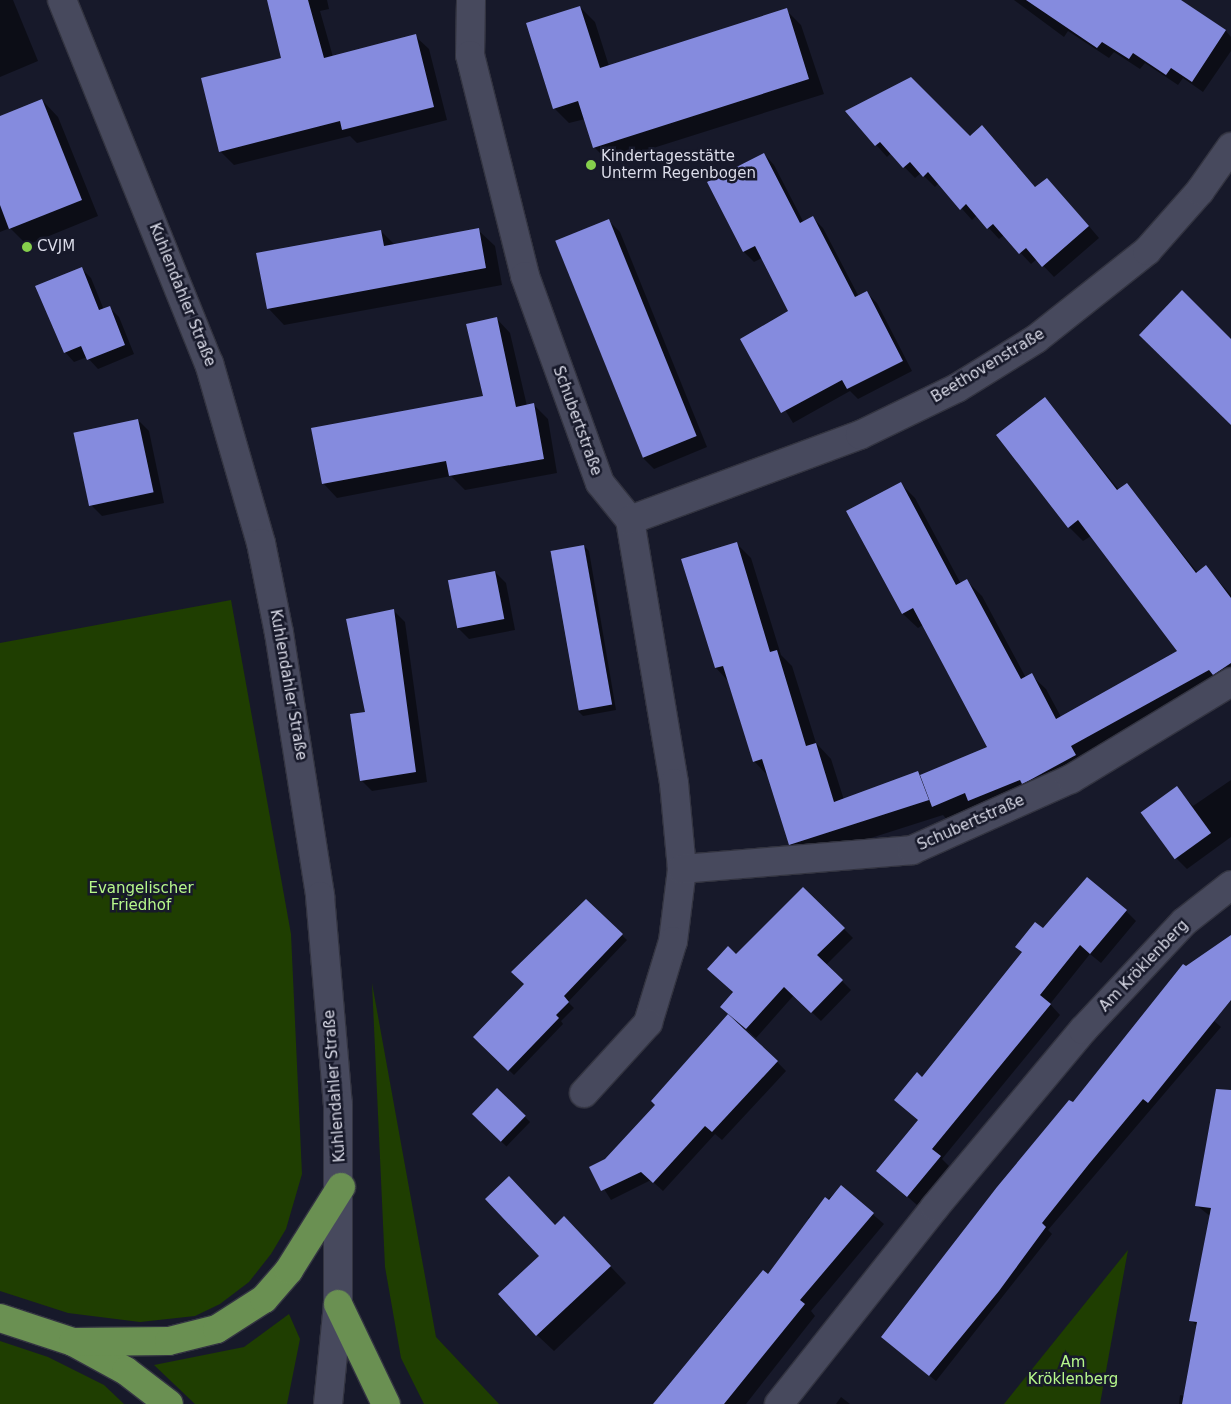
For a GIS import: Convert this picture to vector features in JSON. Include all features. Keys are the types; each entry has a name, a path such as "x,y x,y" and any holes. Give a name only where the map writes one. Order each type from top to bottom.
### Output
{"highway":[{"path":"74,1342 169,1341 217,1329 264,1299 289,1270 341,1187"},
{"path":"338,1304 386,1404"},
{"path":"0,1318 74,1342 126,1371 170,1404"}],"street":[{"name":"Kuhlendahler Straße","path":"62,0 210,362 261,543 300,745 320,896 341,1187 338,1304 328,1404"},
{"name":"Schubertstraße","path":"471,0 470,55 525,276 600,483 630,520 674,783 682,869 672,941 648,1023 584,1093"},
{"name":"Beethovenstraße","path":"630,520 860,434 957,388 1036,339 1147,251 1200,191 1231,146"},
{"name":"Schubertstraße","path":"682,869 912,850 1070,780 1231,682"},
{"name":"Am Kröklenberg","path":"779,1404 935,1207 1084,1030 1184,922 1231,885"}],"green space":[{"name":"Evangelischer Friedhof","path":"231,600 291,934 302,1174 286,1229 271,1254 249,1282 220,1304 195,1316 140,1322 68,1313 0,1291 0,643"},
{"path":"372,983 436,1337 499,1404 424,1404 401,1358 385,1267"},
{"name":"Am Kröklenberg","path":"1128,1250 1100,1404 1004,1404"},
{"path":"289,1314 300,1339 287,1404 195,1404 154,1365 244,1347"},
{"path":"0,1341 48,1357 104,1385 124,1404 0,1404"}],"building":[{"path":"267,0 308,0 324,58 416,34 434,107 342,130 340,121 219,152 201,78 281,58"},
{"path":"1026,0 1181,0 1226,30 1192,82 1171,68 1166,75 1133,53 1129,59 1102,42 1097,48"},
{"path":"580,6 600,68 787,8 809,79 593,148 578,101 553,109 526,23"},
{"path":"911,77 970,136 982,125 1035,187 1047,178 1089,226 1042,267 1026,248 1019,254 993,224 987,229 966,204 960,210 928,172 923,177 910,162 903,168 880,142 875,146 845,111"},
{"path":"42,99 82,200 9,229 0,205 0,116"},
{"path":"764,153 800,223 813,216 855,297 867,291 903,361 847,389 842,380 781,413 740,339 788,311 755,246 743,252 707,182"},
{"path":"609,219 697,436 643,458 555,241"},
{"path":"479,228 486,268 267,309 256,253 381,230 384,246"},
{"path":"82,267 99,310 110,306 125,345 87,360 81,346 64,353 35,286"},
{"path":"1182,290 1231,339 1231,425 1139,335"},
{"path":"497,317 516,407 534,403 544,459 449,476 446,461 322,484 311,428 483,396 466,324"},
{"path":"1045,397 1117,490 1127,483 1196,573 1206,565 1231,598 1231,663 1213,675 1209,670 1071,746 1076,755 1022,784 1020,780 968,801 965,793 932,807 920,775 987,747 913,608 902,614 846,511 901,482 956,585 967,579 1021,679 1032,673 1056,719 1177,651 1078,520 1068,528 996,435"},
{"path":"138,419 154,492 89,506 73,433"},
{"path":"737,542 770,652 777,650 806,746 816,743 834,802 918,771 929,800 789,845 762,759 753,762 723,666 715,668 681,559"},
{"path":"584,545 612,705 579,710 551,551"},
{"path":"495,571 504,619 457,628 448,580"},
{"path":"394,609 416,772 360,781 350,714 365,712 346,619"},
{"path":"1177,786 1211,833 1175,859 1141,812"},
{"path":"1087,877 1127,910 1090,954 1080,945 1040,995 1051,1004 932,1149 941,1156 907,1197 876,1171 918,1120 894,1100 917,1072 922,1077 1022,952 1015,947 1035,922 1043,928"},
{"path":"803,887 845,928 817,955 843,980 811,1013 784,987 746,1029 720,1007 733,992 707,969 728,946 736,954"},
{"path":"586,899 623,934 564,996 569,1002 556,1015 559,1018 508,1071 473,1037 524,984 511,972"},
{"path":"1231,935 1231,1000 1148,1103 1143,1099 1089,1164 1042,1223 1046,1227 999,1291 929,1376 881,1337 997,1187 1069,1100 1073,1102 1183,964 1186,966"},
{"path":"728,1014 778,1061 712,1132 705,1126 653,1183 641,1172 601,1191 589,1167 605,1159 655,1105 651,1101"},
{"path":"497,1088 526,1116 501,1142 472,1114"},
{"path":"1216,1089 1231,1090 1231,1404 1182,1404 1197,1322 1189,1321 1211,1208 1195,1206"},
{"path":"509,1176 555,1225 564,1216 611,1266 536,1336 498,1294 539,1256 485,1199"},
{"path":"841,1185 874,1213 800,1300 805,1304 724,1404 653,1404 763,1270 768,1274 825,1197 829,1200"}],"place":[{"name":"Kindertagesstätte Unterm Regenbogen","path":"591,165"},
{"name":"CVJM","path":"27,247"}]}
